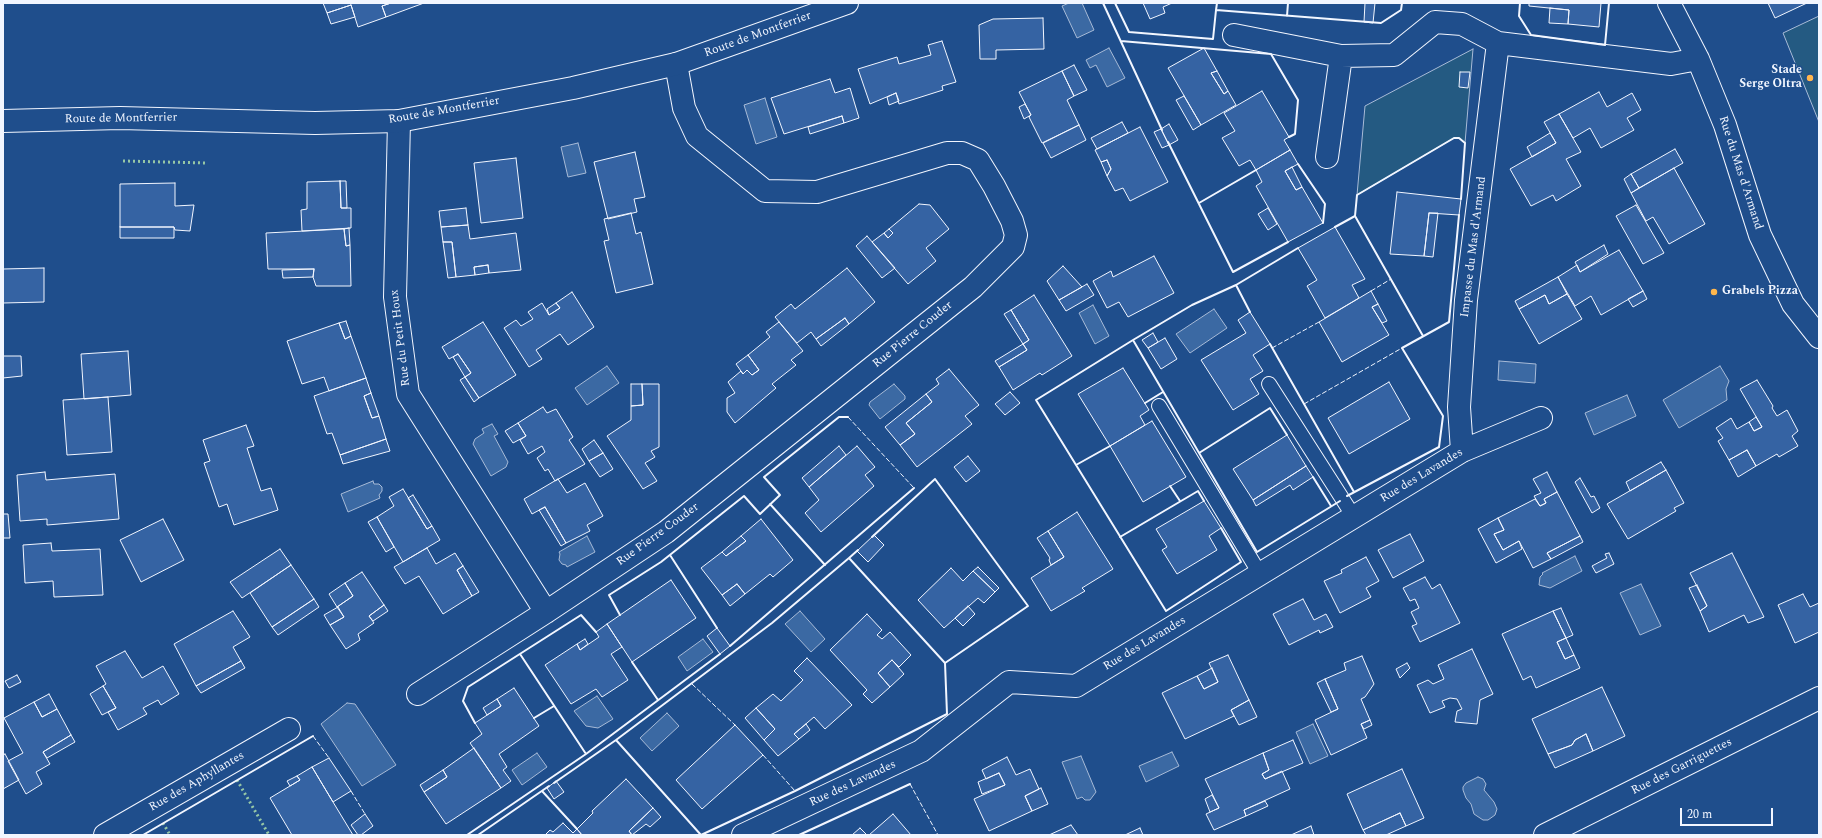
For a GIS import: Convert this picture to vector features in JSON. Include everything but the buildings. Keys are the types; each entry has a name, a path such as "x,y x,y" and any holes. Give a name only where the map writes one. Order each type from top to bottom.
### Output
{"street":[{"name":"Route de Montferrier","path":"3,121 120,118 315,123 399,121 573,88 676,64 847,3"},
{"name":"Rue du Mas d'Armand","path":"1669,3 1698,59 1725,125 1760,235 1794,304 1819,337"},
{"path":"1234,35 1341,56 1394,55 1435,22 1462,24 1498,43 1671,64 1698,59"},
{"name":"Impasse du Mas d'Armand","path":"1462,451 1459,407 1466,300 1498,43"},
{"path":"1327,157 1341,56"},
{"name":"Rue Pierre Couder","path":"418,694 546,612 666,532 789,436 973,288 1013,246 1016,235 1012,221 994,186 978,160 962,153 947,153 816,192 765,191 697,136 684,108 676,64"},
{"name":"Rue du Petit Houx","path":"399,121 394,297 408,394 546,612"},
{"name":"Rue des Lavandes","path":"743,835 921,752 1009,682 1076,686 1462,451 1541,418"},
{"name":"Rue des Garriguettes","path":"1545,835 1819,698"},
{"name":"Rue des Aphyllantes","path":"105,835 289,729"}],"lane":[{"path":"1268,384 1354,517"},
{"path":"1159,406 1260,574"}],"shaded area":[{"path":"1069,3 1082,3 1094,30 1077,38 1062,6"},
{"name":"Stade Serge Oltra","path":"1819,16 1819,122 1783,33"},
{"path":"1109,48 1125,78 1107,87 1096,65 1090,68 1086,60"},
{"path":"1473,49 1465,143 1459,138 1454,138 1357,195 1365,106"},
{"path":"765,98 777,137 756,144 744,105"},
{"path":"578,143 586,173 568,177 561,147"},
{"path":"1093,305 1109,336 1095,344 1079,313"},
{"path":"1214,309 1227,328 1190,353 1176,334"},
{"path":"1499,361 1536,364 1535,383 1498,380"},
{"path":"607,366 619,383 587,405 575,388"},
{"path":"1720,366 1729,381 1726,389 1727,400 1679,428 1663,400"},
{"path":"894,384 905,396 905,399 880,419 869,405 870,402"},
{"path":"1627,395 1636,416 1594,435 1585,413"},
{"path":"492,424 498,434 494,436 508,462 506,467 491,476 473,444 475,439 484,433 482,429"},
{"path":"373,481 374,484 379,484 382,487 382,491 379,495 380,498 348,512 341,494"},
{"path":"587,536 595,552 567,567 566,565 562,564 559,560 559,552"},
{"path":"1575,556 1582,571 1550,588 1539,585 1540,577 1543,574 1542,573"},
{"path":"1641,584 1661,626 1640,635 1620,593"},
{"path":"800,611 825,639 811,652 785,624"},
{"path":"703,639 713,652 687,671 678,657"},
{"path":"597,696 613,719 598,728 586,726 574,711"},
{"path":"347,703 355,704 396,765 362,786 321,724"},
{"path":"667,713 679,726 652,751 640,738"},
{"path":"1313,724 1328,756 1310,764 1296,732"},
{"path":"1172,752 1179,766 1146,782 1139,766"},
{"path":"537,753 547,767 522,785 512,770"},
{"path":"1081,756 1096,792 1090,800 1085,800 1082,797 1077,799 1062,762"},
{"path":"1478,777 1483,779 1486,784 1484,790 1494,802 1497,809 1495,815 1488,820 1483,820 1474,814 1471,804 1466,798 1463,790 1466,783"}],"hedge":[{"path":"123,161 206,163"},
{"path":"237,780 269,835"},
{"path":"163,823 170,835"}],"fence":[{"path":"1371,291 1391,279"},
{"path":"1272,348 1319,322"},
{"path":"1304,404 1402,348"},
{"path":"848,417 914,488"},
{"path":"692,684 735,725"},
{"path":"313,736 329,758"},
{"path":"763,755 795,791"},
{"path":"910,784 938,835"},
{"path":"351,791 365,814"}],"wall":[{"path":"1103,3 1162,130"},
{"path":"1115,3 1129,32 1213,39 1216,10 1381,23 1401,10 1402,3"},
{"path":"1216,10 1217,3"},
{"path":"1287,16 1288,3"},
{"path":"1520,3 1519,16 1531,35 1605,45 1609,3"},
{"path":"1121,41 1271,54 1298,100 1295,134 1289,137"},
{"path":"1335,227 1355,216 1357,195 1454,138 1459,138 1465,143 1461,199"},
{"path":"1168,142 1233,272 1288,242"},
{"path":"1298,164 1325,204 1323,223"},
{"path":"1199,203 1256,170"},
{"path":"1347,496 1439,447 1443,416 1402,348 1449,322 1459,215"},
{"path":"1355,216 1423,336"},
{"path":"1236,285 1298,248"},
{"path":"1133,340 1192,305 1236,285 1250,312"},
{"path":"1221,528 1241,562 1166,611 1036,400 1133,340 1257,552 1340,501"},
{"path":"1270,344 1354,492"},
{"path":"1145,403 1163,392"},
{"path":"1199,453 1270,408 1287,435"},
{"path":"620,615 609,595 661,562 744,496 760,514 780,495 764,477 839,417 848,417"},
{"path":"1076,465 1110,446"},
{"path":"1313,477 1331,506"},
{"path":"872,537 935,479 1028,606 945,663"},
{"path":"1170,486 1180,501"},
{"path":"730,646 914,488"},
{"path":"1120,537 1198,491 1204,501"},
{"path":"770,504 825,565"},
{"path":"849,558 858,550"},
{"path":"670,555 717,628"},
{"path":"554,783 616,740 772,623 849,558 945,663 947,714 795,791 701,835 616,740"},
{"path":"475,723 463,701 468,687 581,615 596,632"},
{"path":"467,835 586,754 520,654"},
{"path":"586,754 720,654"},
{"path":"632,662 658,700"},
{"path":"534,718 554,706"},
{"path":"143,835 313,736"},
{"path":"799,835 910,784"},
{"path":"478,835 549,786"},
{"path":"542,791 577,829"}],"place":[{"name":"Stade Serge Oltra","path":"1810,78"},
{"name":"Grabels Pizza","path":"1714,292"}]}
